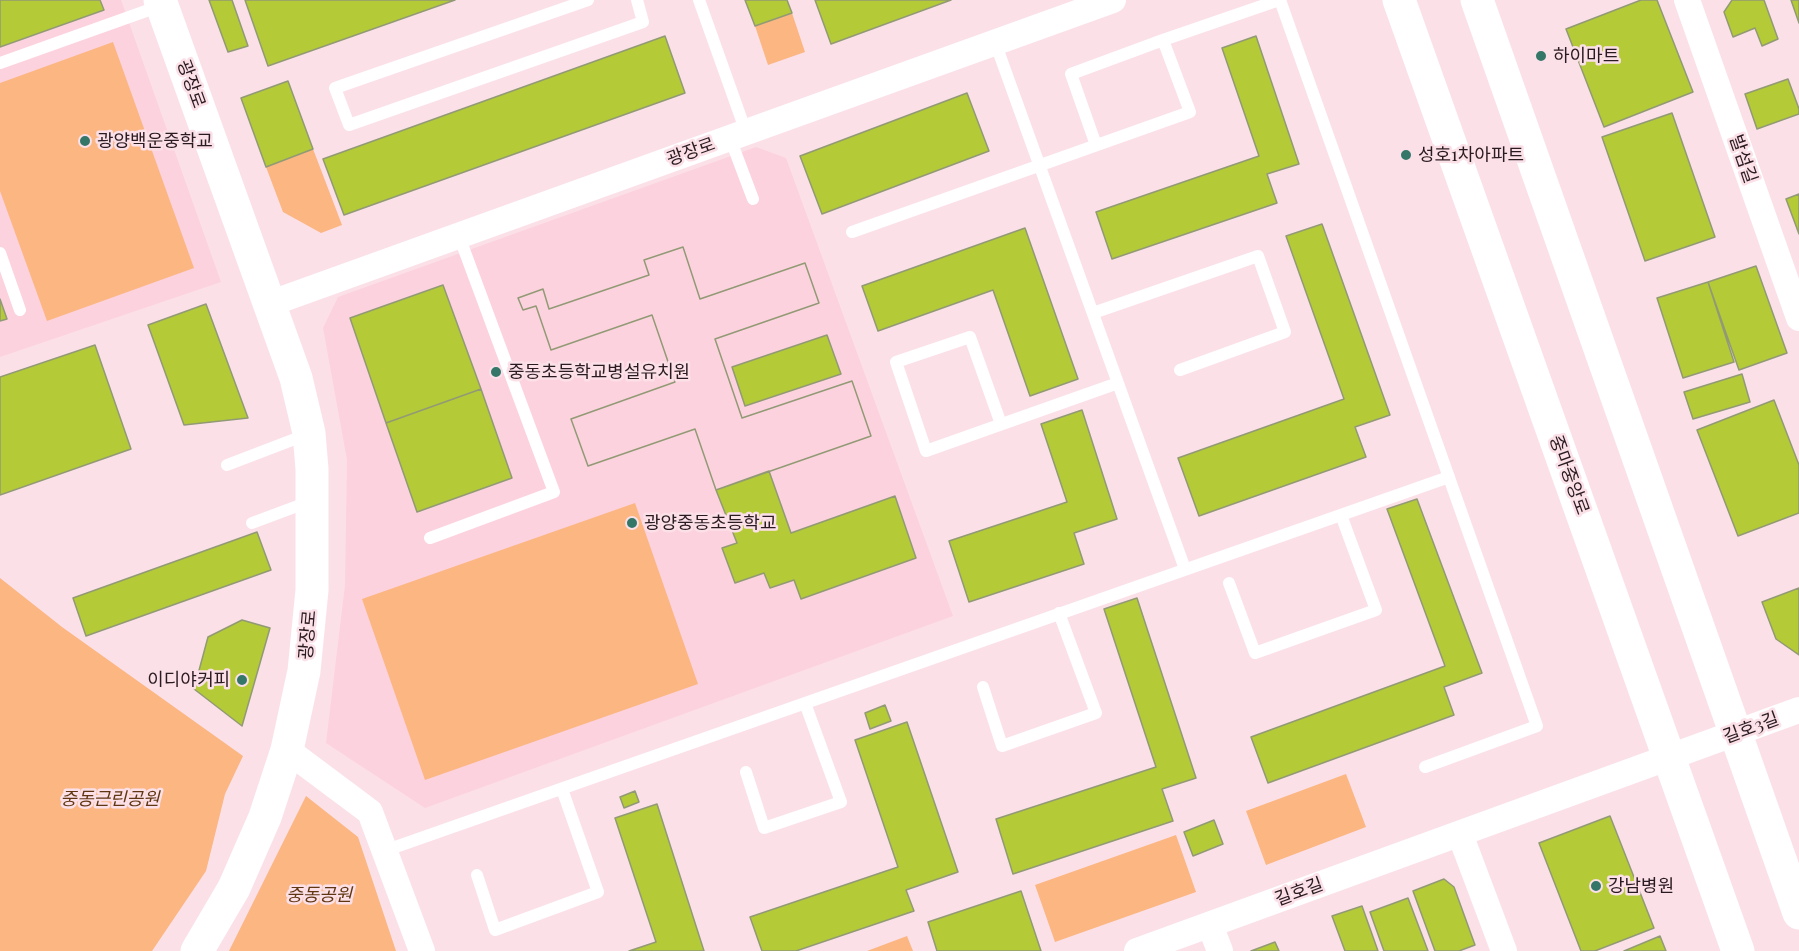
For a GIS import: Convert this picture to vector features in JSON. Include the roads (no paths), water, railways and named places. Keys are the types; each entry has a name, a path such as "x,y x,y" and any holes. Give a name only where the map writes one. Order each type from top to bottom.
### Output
{"main road":[{"name":"중마중앙로","path":"1399,0 1738,951"},
{"path":"1477,0 1799,913"},
{"name":"광장로","path":"161,2 296,378 309,433 312,501 312,590 305,660 287,750 265,817 234,888 197,951"}],"street":[{"name":"광장로","path":"269,304 1113,0"},
{"name":"발섬길","path":"1687,0 1799,318"},
{"name":"길호3길","path":"1704,745 1799,710"},
{"name":"길호길","path":"1137,951 1704,745"},
{"path":"287,750 370,812 422,951"},
{"path":"1460,834 1504,951"},
{"path":"1210,925 1220,951"}],"lane":[{"path":"588,0 335,88 349,125 644,22 636,0"},
{"path":"699,0 738,135 753,199"},
{"path":"1096,145 1071,74 1279,0 1537,726 1425,767"},
{"path":"0,63 161,2"},
{"path":"852,232 1190,111 1163,40"},
{"path":"995,42 1185,569"},
{"path":"430,538 554,492 459,236"},
{"path":"0,253 20,310"},
{"path":"1093,313 1258,256 1285,332 1180,370"},
{"path":"1001,424 970,337 896,362 926,451 1118,383"},
{"path":"227,465 309,433"},
{"path":"384,851 1449,477"},
{"path":"252,523 312,501"},
{"path":"1229,583 1255,653 1376,610 1341,515"},
{"path":"983,687 1002,746 1096,713 1059,613"},
{"path":"746,772 764,828 841,802 805,703"},
{"path":"477,875 495,930 598,892 561,789"}],"place":[{"name":"하이마트","path":"1541,56"},
{"name":"광양백운중학교","path":"85,141"},
{"name":"성호1차아파트","path":"1406,155"},
{"name":"중동초등학교병설유치원","path":"496,372"},
{"name":"광양중동초등학교","path":"632,523"},
{"name":"이디야커피","path":"242,680"},
{"name":"강남병원","path":"1596,886"}],"park label":[{"name":"중동근린공원","path":"110,799"},
{"name":"중동공원","path":"319,895"}]}
